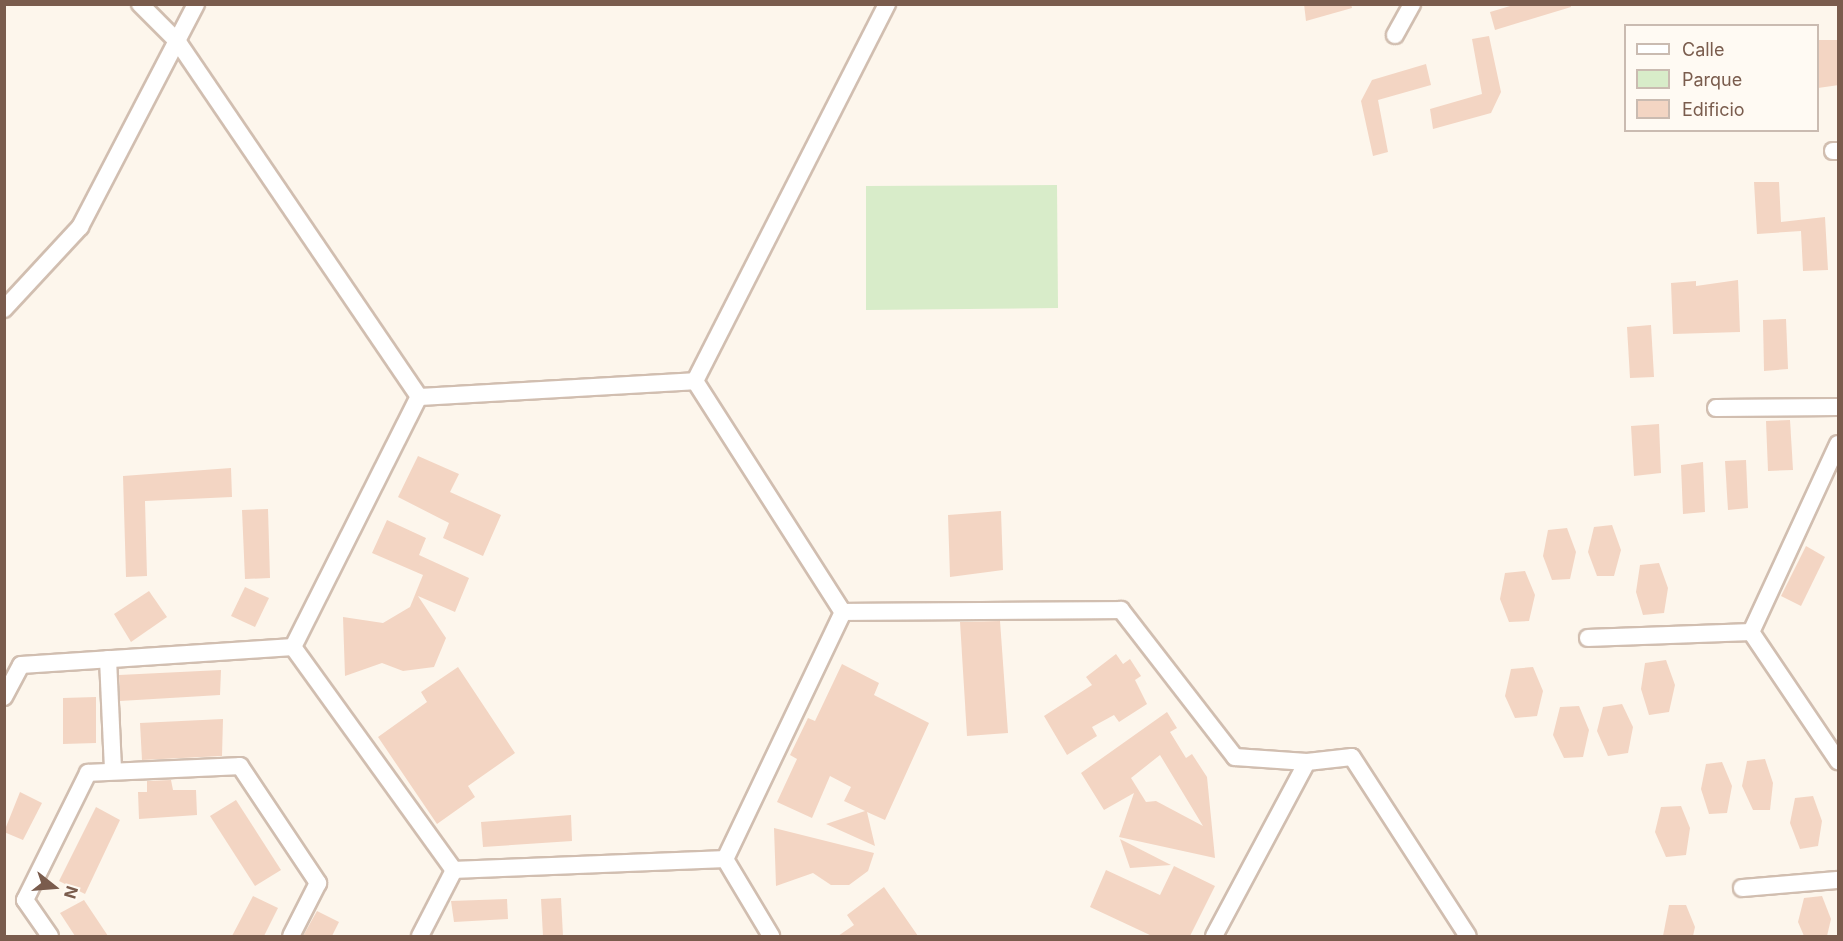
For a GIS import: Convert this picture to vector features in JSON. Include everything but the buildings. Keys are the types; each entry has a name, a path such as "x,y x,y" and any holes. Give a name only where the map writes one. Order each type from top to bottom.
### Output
{"street":[{"path":"140,4 178,42 419,397"},
{"path":"4,309 80,227 196,4"},
{"path":"695,381 887,4"},
{"path":"1395,35 1412,4"},
{"path":"419,397 695,381"},
{"path":"695,381 843,612"},
{"path":"293,647 419,397"},
{"path":"1716,408 1839,406"},
{"path":"1751,632 1839,444"},
{"path":"843,612 1121,610 1235,757 1307,762 1352,757 1468,936"},
{"path":"725,859 843,612"},
{"path":"1588,638 1751,632"},
{"path":"1751,632 1839,761"},
{"path":"4,697 21,665 293,647"},
{"path":"293,647 454,870"},
{"path":"108,659 113,770"},
{"path":"1214,936 1307,762"},
{"path":"50,936 25,900 88,773 113,770 240,766 318,883 291,936"},
{"path":"454,870 725,859"},
{"path":"725,859 771,936"},
{"path":"420,936 454,870"},
{"path":"1742,888 1839,880"}],"green space":[{"path":"1057,185 1058,308 866,310 866,186"}]}
